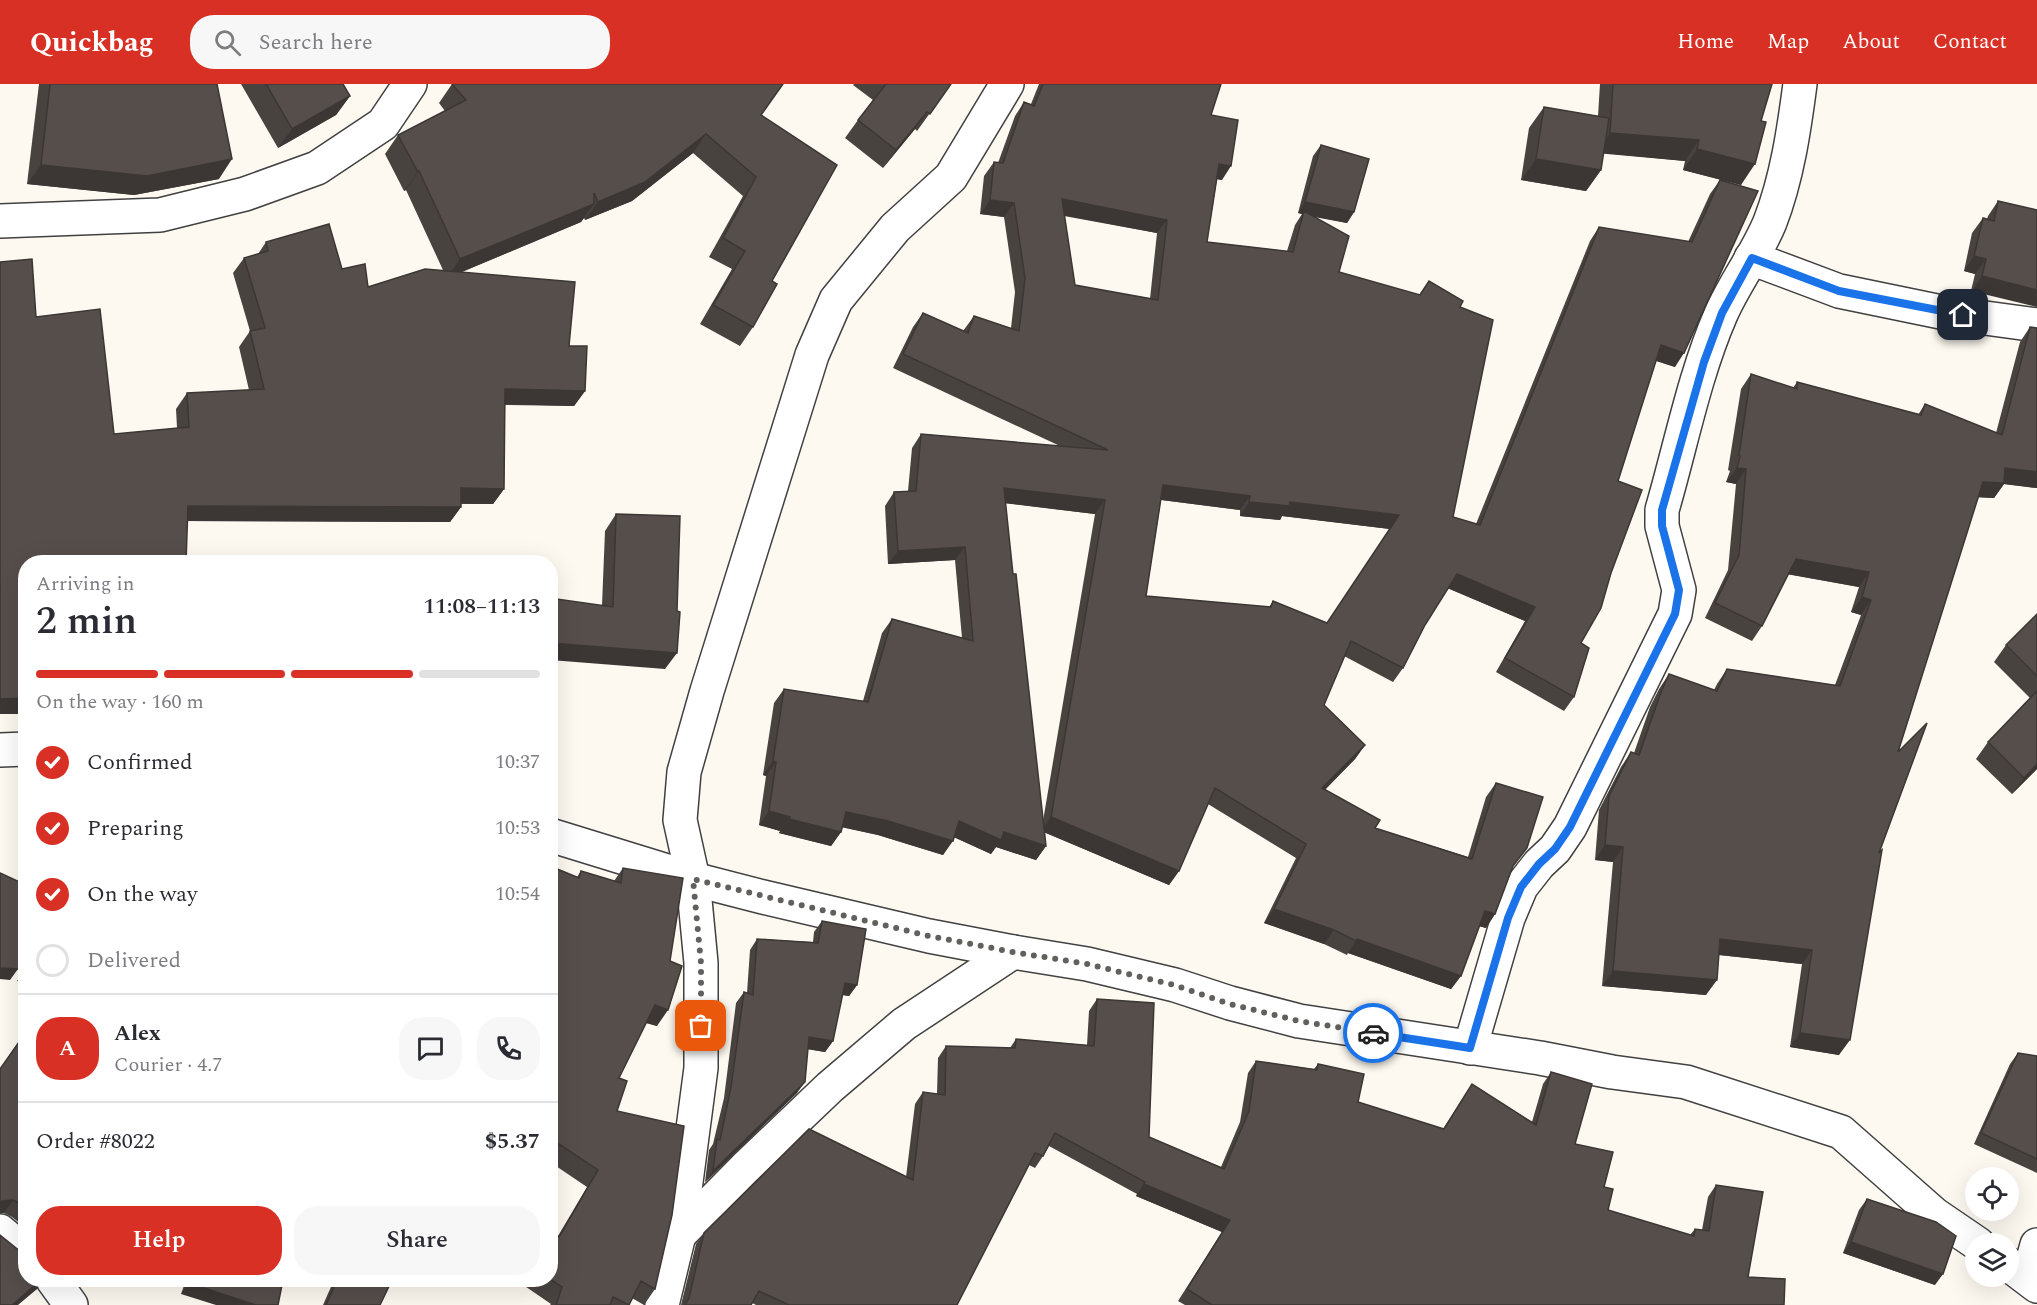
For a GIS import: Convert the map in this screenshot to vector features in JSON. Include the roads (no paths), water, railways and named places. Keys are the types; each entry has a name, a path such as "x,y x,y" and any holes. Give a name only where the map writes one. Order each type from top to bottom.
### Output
{"street":[{"path":"0,221 160,215 245,194 317,168 383,124 410,84"},
{"path":"662,1305 680,1236 701,1068 701,963 693,879 680,820 684,772 812,355 836,300 895,228 951,177 1007,84"},
{"path":"1470,1048 1508,918 1521,887 1539,864 1555,849 1570,827 1675,614 1679,590 1662,526 1662,510 1704,362 1722,313 1770,222 1795,122 1800,84"},
{"path":"1752,258 1839,291 1941,312 2037,325"},
{"path":"0,750 18,749"},
{"path":"558,837 693,879 929,936 1087,964 1164,982 1230,1004 1299,1021 1686,1082 1841,1132 1934,1214 1965,1235"},
{"path":"680,1236 745,1168 830,1088 904,1024 1013,952"},
{"path":"0,1231 18,1246"},
{"path":"2024,1276 2037,1245"},
{"path":"58,1287 71,1305"}]}
